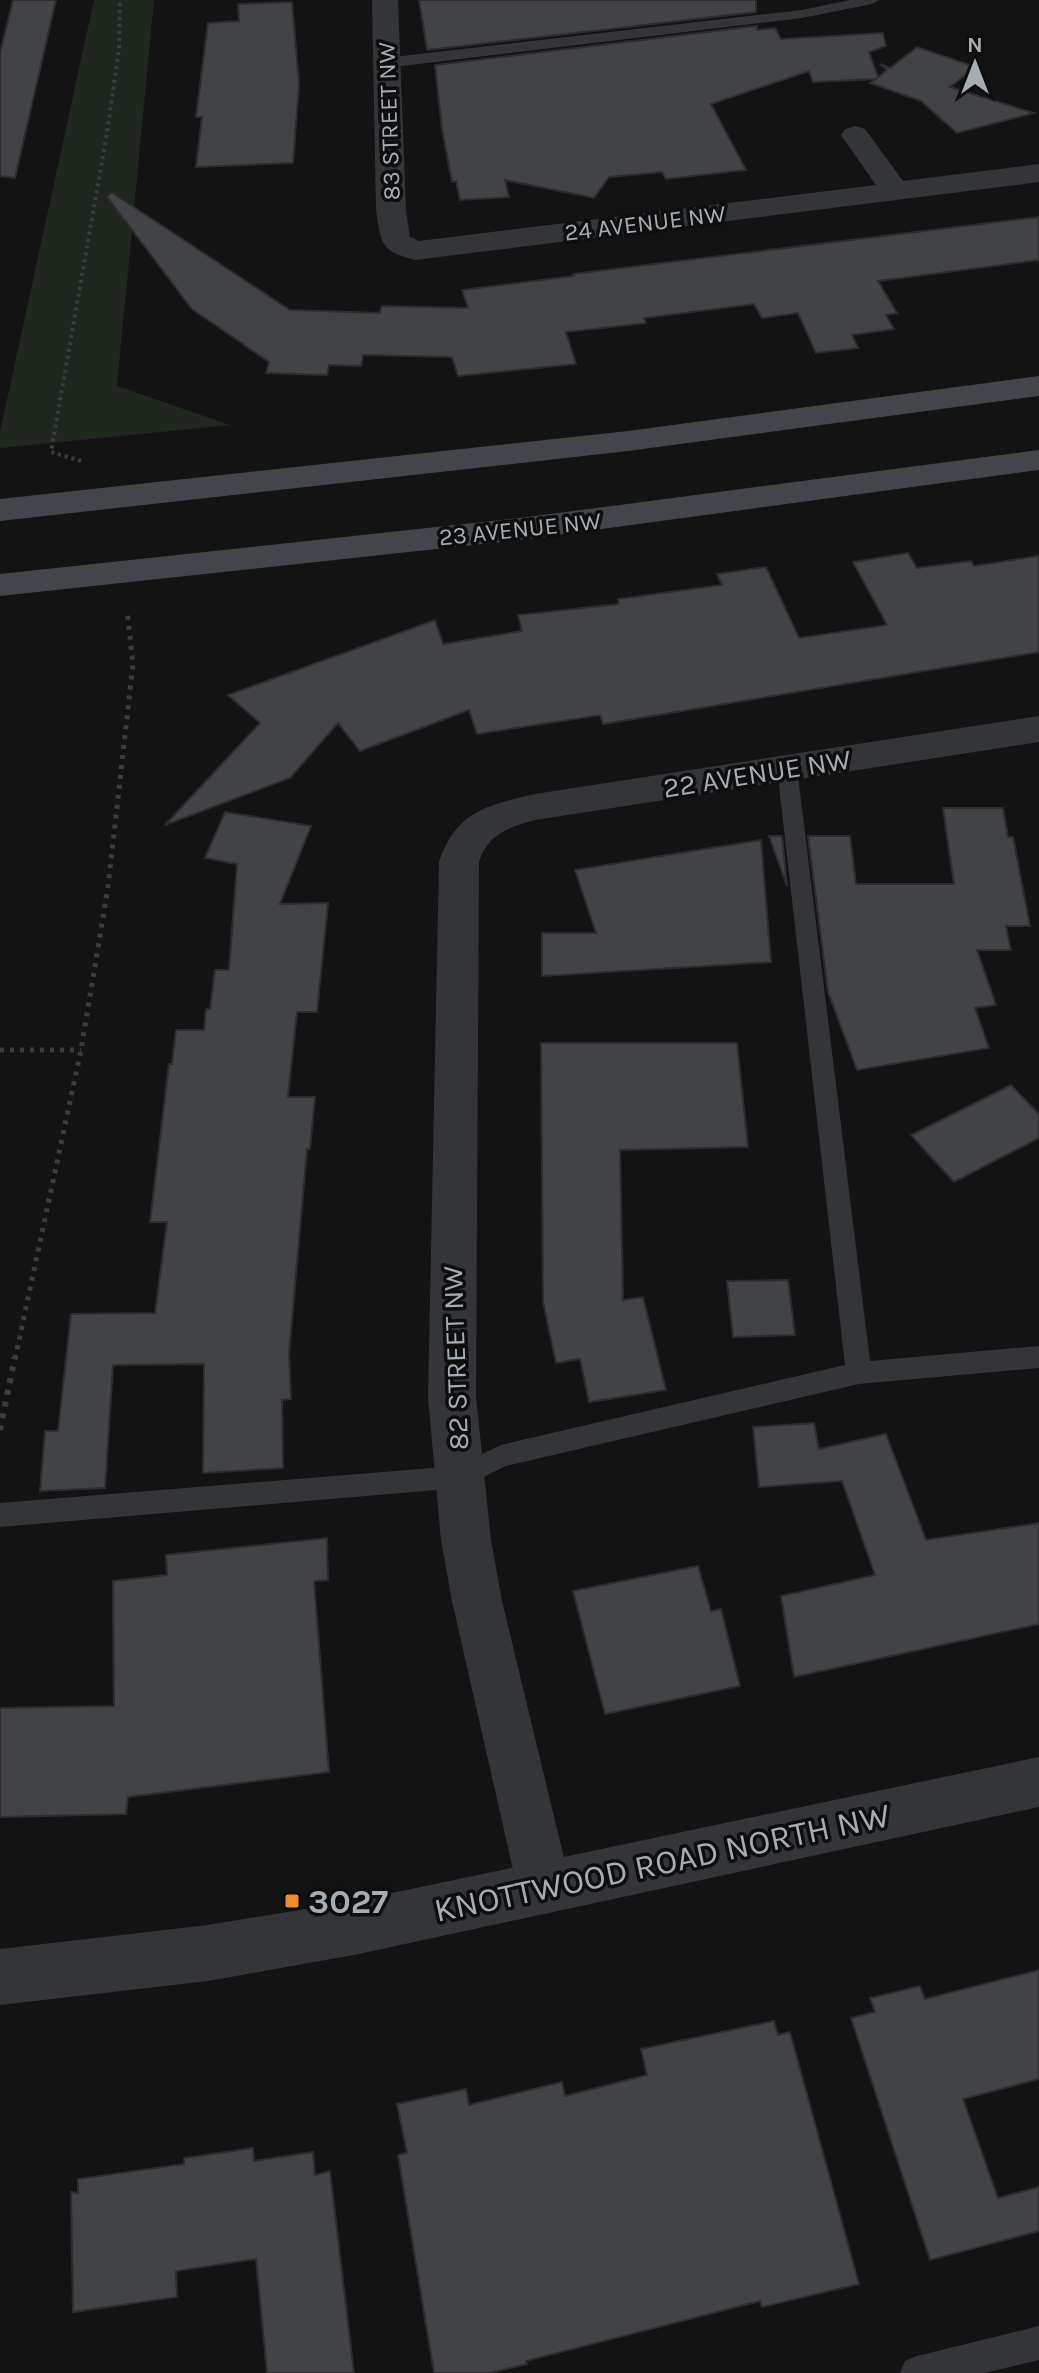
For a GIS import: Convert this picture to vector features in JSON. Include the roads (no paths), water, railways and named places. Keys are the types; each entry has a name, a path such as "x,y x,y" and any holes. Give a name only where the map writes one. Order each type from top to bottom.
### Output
{"main road":[{"path":"0,510 628,441 1039,386"},
{"name":"23 AVENUE NW","path":"0,585 126,574 646,515 1039,460"}],"street":[{"name":"83 STREET NW","path":"385,0 391,210 396,242"},
{"path":"855,135 895,191"},
{"name":"24 AVENUE NW","path":"396,242 415,251 445,249 1039,173"},
{"name":"22 AVENUE NW","path":"479,827 535,807 1039,729"},
{"name":"82 STREET NW","path":"479,827 463,846 459,862 452,1397 466,1540 477,1601 544,1887"},
{"name":"KNOTTWOOD ROAD NORTH NW","path":"0,1977 208,1953 354,1928 1039,1782"}],"lane":[{"path":"385,63 802,14 872,0"},
{"path":"787,768 859,1373"},
{"path":"0,1515 460,1477 501,1456 859,1373 1039,1357"},
{"path":"917,2373 1039,2343"}],"place":[{"name":"3027","path":"292,1901"}]}
